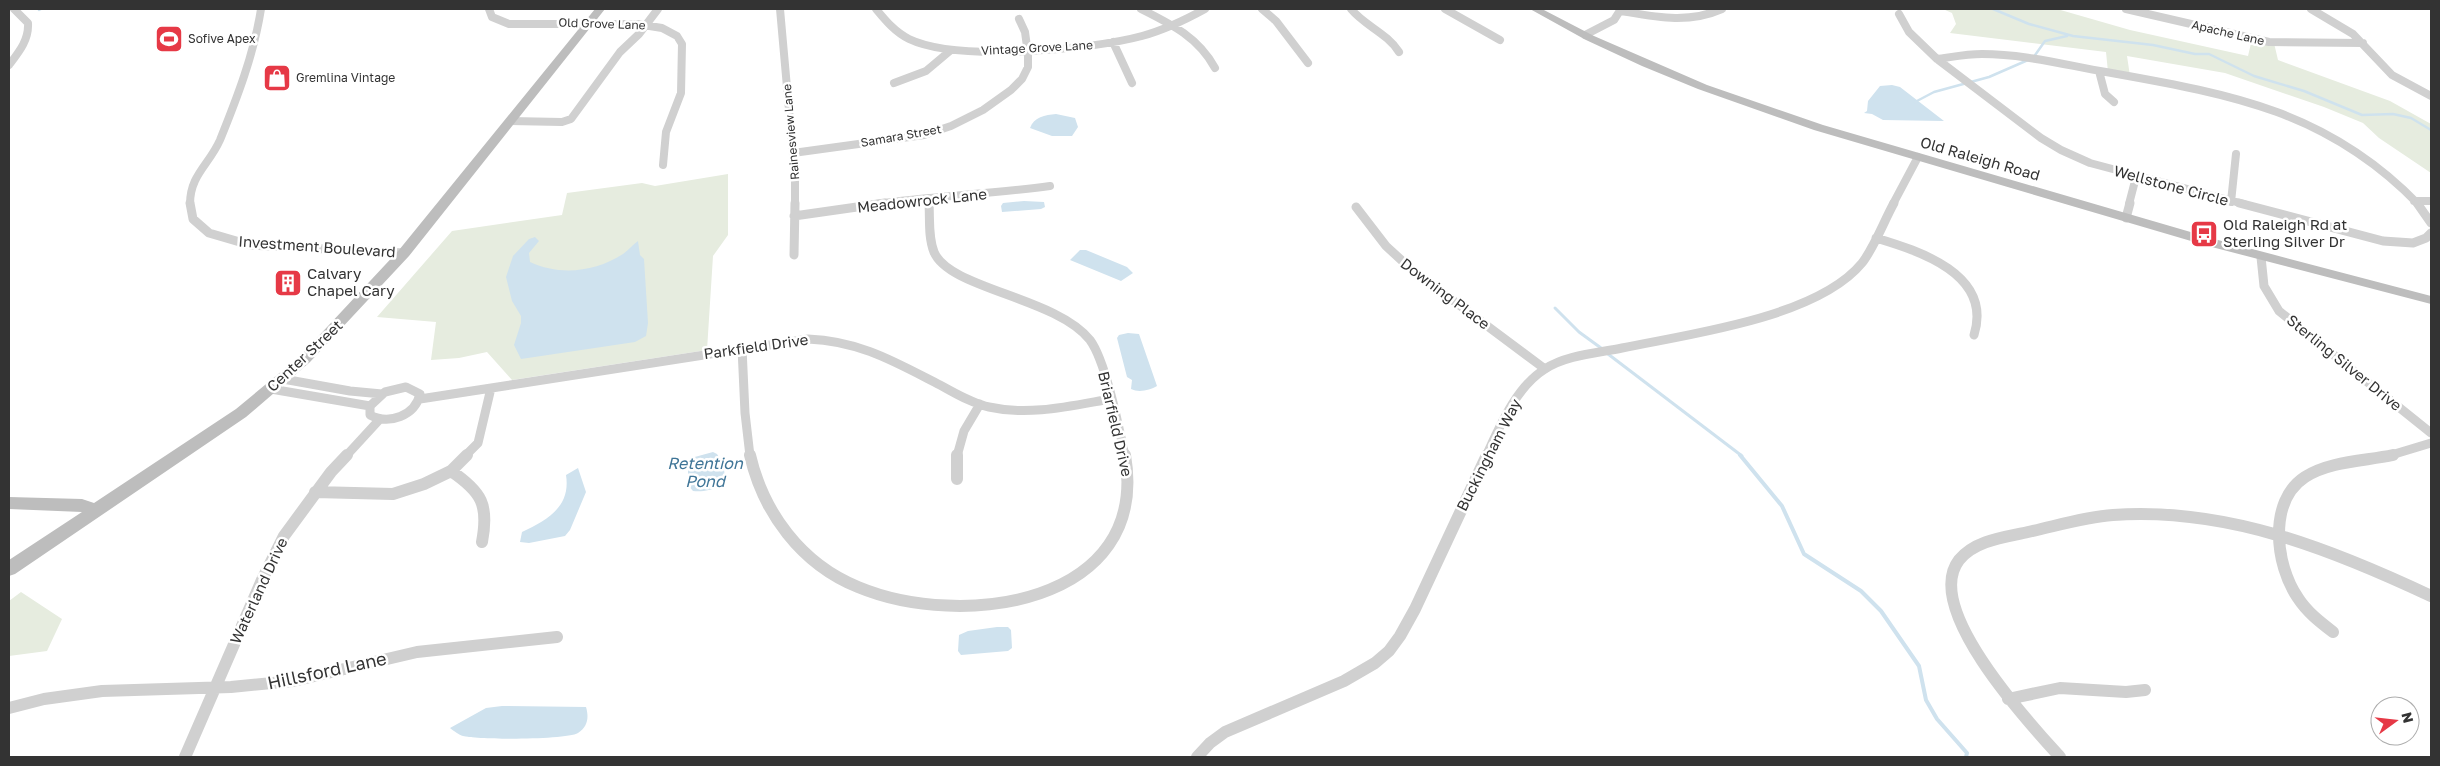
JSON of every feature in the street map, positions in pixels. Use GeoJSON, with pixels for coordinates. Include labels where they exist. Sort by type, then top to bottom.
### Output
{"type":"FeatureCollection","features":[{"type":"Feature","properties":{"kind":"main road","name":"Center Street"},"geometry":{"type":"LineString","coordinates":[[9,569],[190,448],[277,384],[346,317],[404,253],[600,9]]}},
{"type":"Feature","properties":{"kind":"main road","name":"Old Raleigh Road"},"geometry":{"type":"LineString","coordinates":[[1534,9],[1584,35],[1713,92],[1918,157],[2126,218],[2261,257],[2431,300]]}},
{"type":"Feature","properties":{"kind":"main road"},"geometry":{"type":"LineString","coordinates":[[9,503],[82,505],[96,511]]}},
{"type":"Feature","properties":{"kind":"street"},"geometry":{"type":"LineString","coordinates":[[9,65],[25,42],[29,31],[25,18],[14,9]]}},
{"type":"Feature","properties":{"kind":"street","name":"Investment Boulevard"},"geometry":{"type":"LineString","coordinates":[[262,9],[256,41],[219,142],[193,182],[190,192],[190,211],[194,220],[209,233],[250,245],[404,253]]}},
{"type":"Feature","properties":{"kind":"street","name":"Old Grove Lane"},"geometry":{"type":"LineString","coordinates":[[488,9],[496,20],[509,24],[588,23],[646,25],[670,31],[677,36],[682,44],[681,93],[666,132],[663,165]]}},
{"type":"Feature","properties":{"kind":"street"},"geometry":{"type":"LineString","coordinates":[[510,122],[562,122],[571,119],[620,52],[646,25],[658,9]]}},
{"type":"Feature","properties":{"kind":"street","name":"Rainesview Lane"},"geometry":{"type":"LineString","coordinates":[[780,9],[795,186],[794,255]]}},
{"type":"Feature","properties":{"kind":"street","name":"Vintage Grove Lane"},"geometry":{"type":"LineString","coordinates":[[876,9],[887,25],[899,34],[922,44],[951,50],[1028,50],[1113,42],[1140,37],[1173,26],[1205,9]]}},
{"type":"Feature","properties":{"kind":"street"},"geometry":{"type":"LineString","coordinates":[[1141,9],[1173,26],[1201,45],[1215,68]]}},
{"type":"Feature","properties":{"kind":"street"},"geometry":{"type":"LineString","coordinates":[[1262,9],[1276,21],[1308,63]]}},
{"type":"Feature","properties":{"kind":"street"},"geometry":{"type":"LineString","coordinates":[[1351,9],[1362,21],[1394,42],[1399,52]]}},
{"type":"Feature","properties":{"kind":"street"},"geometry":{"type":"LineString","coordinates":[[1445,9],[1500,40]]}},
{"type":"Feature","properties":{"kind":"street"},"geometry":{"type":"LineString","coordinates":[[1584,35],[1609,23],[1621,10],[1664,19],[1685,20],[1704,17],[1722,9]]}},
{"type":"Feature","properties":{"kind":"street","name":"Apache Lane"},"geometry":{"type":"LineString","coordinates":[[2126,9],[2264,41],[2363,43]]}},
{"type":"Feature","properties":{"kind":"street"},"geometry":{"type":"LineString","coordinates":[[2311,9],[2348,30],[2363,43],[2384,69],[2431,96]]}},
{"type":"Feature","properties":{"kind":"street","name":"Wellstone Circle"},"geometry":{"type":"LineString","coordinates":[[1899,14],[1908,32],[1937,59],[2061,150],[2090,163],[2230,202],[2389,242],[2419,241],[2431,232]]}},
{"type":"Feature","properties":{"kind":"street","name":"Samara Street"},"geometry":{"type":"LineString","coordinates":[[793,153],[913,137],[953,125],[1000,98],[1016,85],[1028,65],[1028,50],[1024,27],[1019,19]]}},
{"type":"Feature","properties":{"kind":"street"},"geometry":{"type":"LineString","coordinates":[[1113,42],[1132,82]]}},
{"type":"Feature","properties":{"kind":"street"},"geometry":{"type":"LineString","coordinates":[[894,83],[926,71],[951,50]]}},
{"type":"Feature","properties":{"kind":"street"},"geometry":{"type":"LineString","coordinates":[[1937,59],[1992,54],[2205,89],[2280,111],[2329,134],[2365,156],[2414,201],[2431,223]]}},
{"type":"Feature","properties":{"kind":"street"},"geometry":{"type":"LineString","coordinates":[[2099,71],[2105,94],[2114,102]]}},
{"type":"Feature","properties":{"kind":"street"},"geometry":{"type":"LineString","coordinates":[[2230,202],[2236,154]]}},
{"type":"Feature","properties":{"kind":"street","name":"Buckingham Way"},"geometry":{"type":"LineString","coordinates":[[1197,757],[1205,746],[1234,726],[1334,685],[1369,667],[1389,651],[1402,635],[1415,609],[1501,423],[1521,392],[1545,368],[1576,359],[1753,319],[1791,308],[1812,298],[1849,275],[1862,263],[1918,157]]}},
{"type":"Feature","properties":{"kind":"street"},"geometry":{"type":"LineString","coordinates":[[2126,218],[2136,177]]}},
{"type":"Feature","properties":{"kind":"street","name":"Meadowrock Lane"},"geometry":{"type":"LineString","coordinates":[[794,216],[929,198],[992,194],[1050,186]]}},
{"type":"Feature","properties":{"kind":"street","name":"Briarfield Drive"},"geometry":{"type":"LineString","coordinates":[[742,348],[751,465],[759,489],[773,516],[801,548],[832,572],[858,587],[893,599],[912,603],[969,607],[1022,600],[1045,593],[1067,582],[1099,559],[1118,531],[1125,512],[1128,486],[1126,459],[1096,352],[1072,322],[1043,306],[985,286],[940,261],[932,245],[929,198]]}},
{"type":"Feature","properties":{"kind":"street"},"geometry":{"type":"LineString","coordinates":[[2414,201],[2431,202]]}},
{"type":"Feature","properties":{"kind":"street","name":"Downing Place"},"geometry":{"type":"LineString","coordinates":[[1356,207],[1386,246],[1411,269],[1545,368]]}},
{"type":"Feature","properties":{"kind":"street"},"geometry":{"type":"LineString","coordinates":[[1876,238],[1927,255],[1958,275],[1970,292],[1976,306],[1978,324],[1974,335]]}},
{"type":"Feature","properties":{"kind":"street","name":"Sterling Silver Drive"},"geometry":{"type":"LineString","coordinates":[[2261,257],[2262,283],[2279,310],[2431,433]]}},
{"type":"Feature","properties":{"kind":"street","name":"Parkfield Drive"},"geometry":{"type":"LineString","coordinates":[[420,399],[798,339],[845,341],[867,348],[980,404],[1007,409],[1033,410],[1110,399]]}},
{"type":"Feature","properties":{"kind":"street"},"geometry":{"type":"LineString","coordinates":[[277,384],[382,394],[406,387],[417,391],[420,399],[417,405],[404,415],[380,420],[370,415],[370,406],[382,394]]}},
{"type":"Feature","properties":{"kind":"street"},"geometry":{"type":"LineString","coordinates":[[277,384],[370,406]]}},
{"type":"Feature","properties":{"kind":"street"},"geometry":{"type":"LineString","coordinates":[[315,492],[393,494],[424,484],[451,471],[478,443],[491,388]]}},
{"type":"Feature","properties":{"kind":"street"},"geometry":{"type":"LineString","coordinates":[[957,479],[955,460],[959,438],[980,404]]}},
{"type":"Feature","properties":{"kind":"street","name":"Waterland Drive"},"geometry":{"type":"LineString","coordinates":[[185,757],[269,563],[298,515],[315,492],[380,420]]}},
{"type":"Feature","properties":{"kind":"street"},"geometry":{"type":"LineString","coordinates":[[2333,632],[2312,617],[2294,595],[2286,573],[2279,534],[2282,500],[2294,484],[2303,477],[2333,466],[2391,456],[2431,443]]}},
{"type":"Feature","properties":{"kind":"street"},"geometry":{"type":"LineString","coordinates":[[451,471],[472,487],[483,501],[487,522],[482,542]]}},
{"type":"Feature","properties":{"kind":"street"},"geometry":{"type":"LineString","coordinates":[[2060,757],[1988,675],[1963,624],[1952,593],[1954,567],[1962,555],[1970,549],[2008,537],[2094,517],[2114,515],[2192,516],[2279,534],[2353,560],[2431,596]]}},
{"type":"Feature","properties":{"kind":"street","name":"Hillsford Lane"},"geometry":{"type":"LineString","coordinates":[[9,708],[44,699],[102,691],[231,687],[293,681],[417,652],[557,636]]}},
{"type":"Feature","properties":{"kind":"street"},"geometry":{"type":"LineString","coordinates":[[2008,699],[2038,690],[2068,688],[2135,692],[2145,690]]}},
{"type":"Feature","properties":{"kind":"shaded area"},"geometry":{"type":"Polygon","coordinates":[[[1943,9],[2057,9],[2130,30],[2248,56],[2252,39],[2274,43],[2278,60],[2390,101],[2431,124],[2431,173],[2379,138],[2363,123],[2324,107],[2225,73],[2127,56],[2130,76],[2108,72],[2106,52],[1950,33],[1956,24],[1952,13],[1943,9]]]}},
{"type":"Feature","properties":{"kind":"shaded area"},"geometry":{"type":"Polygon","coordinates":[[[728,174],[728,235],[713,256],[707,350],[512,380],[487,352],[459,358],[431,360],[436,322],[377,317],[452,231],[562,215],[567,193],[642,183],[655,186],[728,174]]]}},
{"type":"Feature","properties":{"kind":"shaded area"},"geometry":{"type":"Polygon","coordinates":[[[21,592],[62,619],[47,651],[9,656],[9,601],[21,592]]]}},
{"type":"Feature","properties":{"kind":"water"},"geometry":{"type":"Polygon","coordinates":[[[1892,85],[1900,87],[1944,121],[1883,120],[1872,114],[1864,113],[1867,111],[1868,101],[1880,86],[1892,85]]]}},
{"type":"Feature","properties":{"kind":"water"},"geometry":{"type":"Polygon","coordinates":[[[1056,114],[1075,118],[1078,127],[1072,136],[1052,136],[1030,128],[1037,119],[1056,114]]]}},
{"type":"Feature","properties":{"kind":"water"},"geometry":{"type":"Polygon","coordinates":[[[1044,202],[1045,207],[1041,209],[1002,212],[1001,206],[1003,203],[1044,202]]]}},
{"type":"Feature","properties":{"kind":"water"},"geometry":{"type":"Polygon","coordinates":[[[535,237],[539,241],[529,253],[530,262],[553,269],[565,270],[577,270],[601,265],[623,254],[638,241],[640,255],[644,259],[648,323],[646,336],[635,342],[521,359],[514,345],[521,323],[521,316],[512,301],[506,277],[513,256],[529,239],[535,237]]]}},
{"type":"Feature","properties":{"kind":"water"},"geometry":{"type":"Polygon","coordinates":[[[1080,250],[1086,250],[1127,267],[1133,273],[1121,281],[1070,260],[1080,250]]]}},
{"type":"Feature","properties":{"kind":"water"},"geometry":{"type":"Polygon","coordinates":[[[1128,333],[1139,334],[1157,386],[1141,391],[1131,389],[1132,380],[1127,377],[1117,338],[1119,335],[1128,333]]]}},
{"type":"Feature","properties":{"kind":"water","name":"Retention Pond"},"geometry":{"type":"Polygon","coordinates":[[[713,452],[717,454],[722,463],[724,477],[722,483],[711,490],[693,491],[688,485],[688,461],[691,458],[713,452]]]}},
{"type":"Feature","properties":{"kind":"water"},"geometry":{"type":"Polygon","coordinates":[[[578,468],[586,492],[570,530],[565,536],[529,543],[520,542],[522,532],[540,523],[561,504],[567,486],[566,475],[578,468]]]}},
{"type":"Feature","properties":{"kind":"water"},"geometry":{"type":"Polygon","coordinates":[[[1008,627],[1011,630],[1012,648],[1008,651],[961,655],[958,651],[959,635],[968,631],[1008,627]]]}},
{"type":"Feature","properties":{"kind":"water"},"geometry":{"type":"Polygon","coordinates":[[[502,706],[586,707],[587,722],[578,733],[540,738],[503,739],[472,737],[456,733],[450,728],[486,708],[502,706]]]}},
{"type":"Feature","properties":{"kind":"waterway"},"geometry":{"type":"LineString","coordinates":[[1993,9],[2029,24],[2073,36],[2153,45],[2195,54],[2209,54],[2254,76],[2304,91],[2362,115],[2393,114],[2411,118],[2431,130]]}},
{"type":"Feature","properties":{"kind":"waterway"},"geometry":{"type":"LineString","coordinates":[[2033,58],[2045,41],[2067,36]]}},
{"type":"Feature","properties":{"kind":"waterway"},"geometry":{"type":"LineString","coordinates":[[1915,102],[1934,92],[1989,77],[2028,60]]}},
{"type":"Feature","properties":{"kind":"waterway"},"geometry":{"type":"LineString","coordinates":[[1555,308],[1579,332],[1601,348]]}},
{"type":"Feature","properties":{"kind":"waterway"},"geometry":{"type":"LineString","coordinates":[[1608,354],[1742,456]]}},
{"type":"Feature","properties":{"kind":"waterway"},"geometry":{"type":"LineString","coordinates":[[1740,455],[1782,506],[1804,554],[1861,591],[1881,611],[1919,666],[1926,700],[1937,719],[1967,753],[1966,757]]}},
{"type":"Feature","properties":{"kind":"place","name":"Sofive Apex"},"geometry":{"type":"Point","coordinates":[169,39]}},
{"type":"Feature","properties":{"kind":"place","name":"Gremlina Vintage"},"geometry":{"type":"Point","coordinates":[277,78]}},
{"type":"Feature","properties":{"kind":"place","name":"Old Raleigh Rd at Sterling Silver Dr"},"geometry":{"type":"Point","coordinates":[2204,234]}},
{"type":"Feature","properties":{"kind":"place","name":"Calvary Chapel Cary"},"geometry":{"type":"Point","coordinates":[288,283]}}]}
